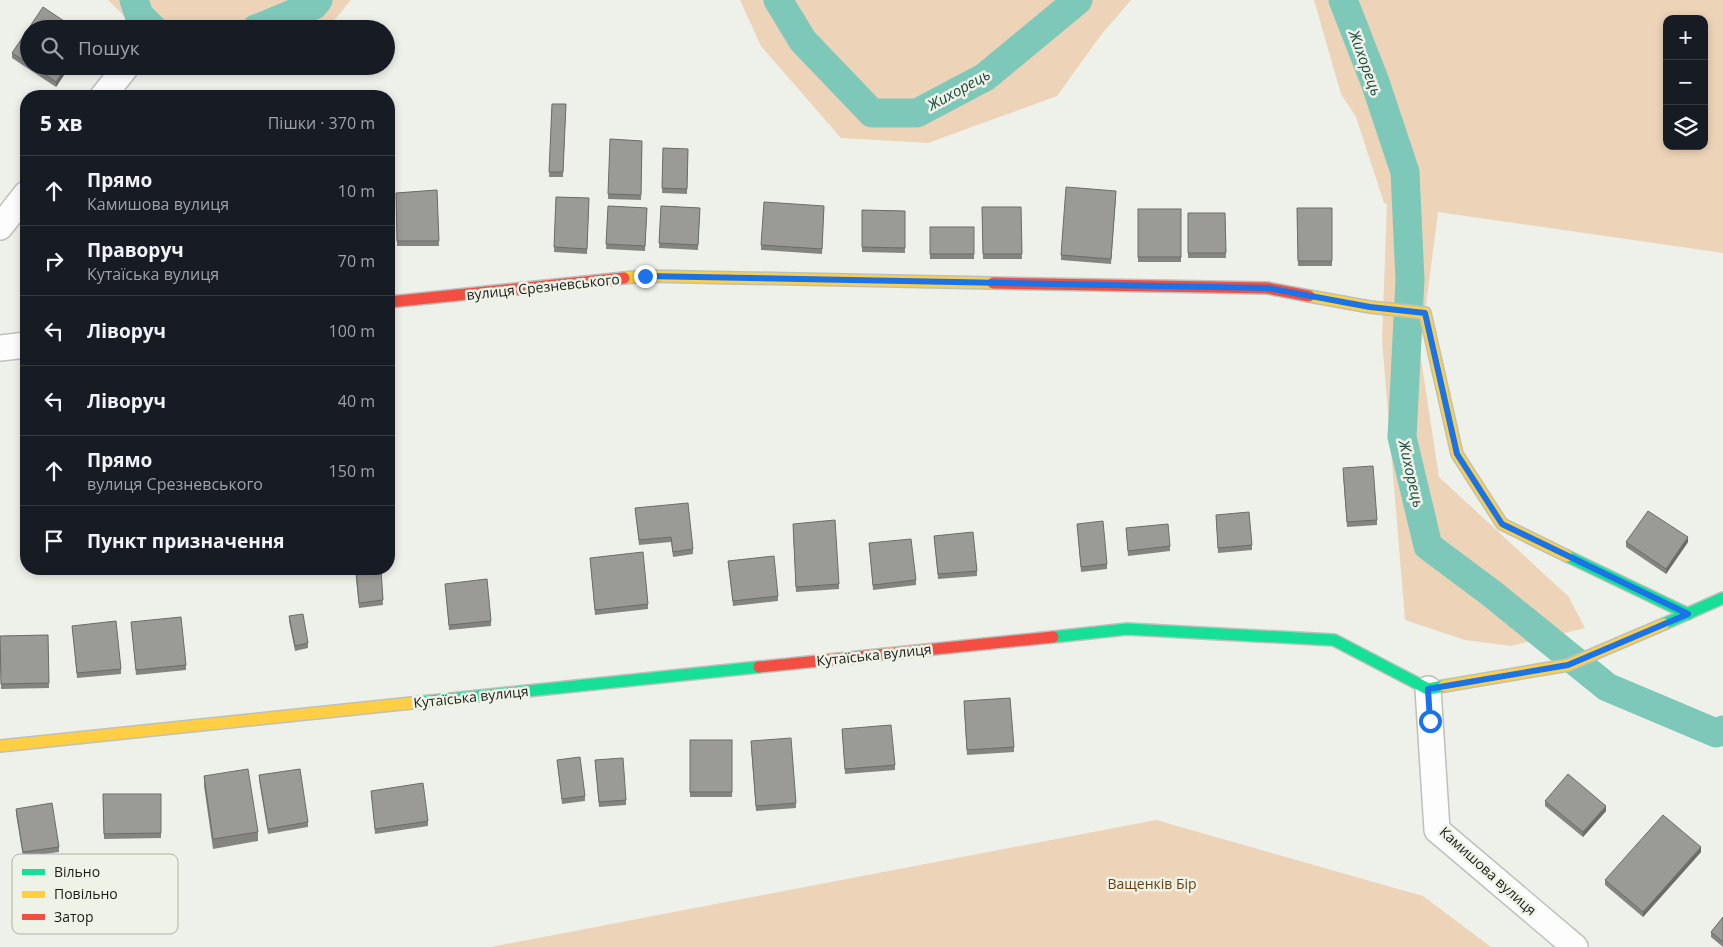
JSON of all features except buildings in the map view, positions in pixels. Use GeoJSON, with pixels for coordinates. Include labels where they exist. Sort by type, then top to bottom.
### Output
{"type":"FeatureCollection","features":[{"type":"Feature","properties":{"kind":"street"},"geometry":{"type":"LineString","coordinates":[[108,90],[120,75]]}},
{"type":"Feature","properties":{"kind":"street"},"geometry":{"type":"LineString","coordinates":[[0,228],[20,202]]}},
{"type":"Feature","properties":{"kind":"street","name":"вулиця Срезневського"},"geometry":{"type":"LineString","coordinates":[[395,301],[645,276],[1267,288],[1370,307],[1425,313],[1457,454],[1502,524],[1688,614]]}},
{"type":"Feature","properties":{"kind":"street"},"geometry":{"type":"LineString","coordinates":[[0,348],[20,346]]}},
{"type":"Feature","properties":{"kind":"street"},"geometry":{"type":"LineString","coordinates":[[1428,689],[1568,665],[1723,598]]}},
{"type":"Feature","properties":{"kind":"street","name":"Кутаїська вулиця"},"geometry":{"type":"LineString","coordinates":[[0,746],[1127,629],[1334,640],[1428,689]]}},
{"type":"Feature","properties":{"kind":"street","name":"Камишова вулиця"},"geometry":{"type":"LineString","coordinates":[[1428,689],[1438,830],[1575,947]]}},
{"type":"Feature","properties":{"kind":"green space"},"geometry":{"type":"Polygon","coordinates":[[[108,0],[351,0],[334,20],[128,20],[108,0]]]}},
{"type":"Feature","properties":{"kind":"green space"},"geometry":{"type":"Polygon","coordinates":[[[740,0],[1131,0],[1101,35],[1057,96],[928,143],[841,138],[761,46],[740,0]]]}},
{"type":"Feature","properties":{"kind":"green space"},"geometry":{"type":"Polygon","coordinates":[[[1314,0],[1723,0],[1723,253],[1438,212],[1420,352],[1439,477],[1568,596],[1585,628],[1511,646],[1465,640],[1405,620],[1382,340],[1387,204],[1384,203],[1356,117],[1341,94],[1314,0]]]}},
{"type":"Feature","properties":{"kind":"green space","name":"Ващенків Бір"},"geometry":{"type":"Polygon","coordinates":[[[1156,820],[1423,896],[1491,947],[491,947],[1156,820]]]}},
{"type":"Feature","properties":{"kind":"waterway","name":"Жихорець"},"geometry":{"type":"LineString","coordinates":[[134,0],[139,15],[144,20]]}},
{"type":"Feature","properties":{"kind":"waterway","name":"Жихорець"},"geometry":{"type":"LineString","coordinates":[[278,20],[314,5],[318,0]]}},
{"type":"Feature","properties":{"kind":"waterway","name":"Жихорець"},"geometry":{"type":"LineString","coordinates":[[778,0],[803,41],[872,113],[917,113],[985,77],[1078,0]]}},
{"type":"Feature","properties":{"kind":"waterway","name":"Жихорець"},"geometry":{"type":"LineString","coordinates":[[1343,0],[1375,82],[1405,172],[1410,280],[1402,437],[1428,546],[1491,593],[1607,687],[1716,733],[1723,730]]}},
{"type":"Feature","properties":{"kind":"traffic: fast"},"geometry":{"type":"LineString","coordinates":[[1567,556],[1688,614]]}},
{"type":"Feature","properties":{"kind":"traffic: fast"},"geometry":{"type":"LineString","coordinates":[[1664,624],[1723,598]]}},
{"type":"Feature","properties":{"kind":"traffic: fast"},"geometry":{"type":"LineString","coordinates":[[1053,637],[1127,629],[1334,640],[1428,689],[1444,686]]}},
{"type":"Feature","properties":{"kind":"traffic: fast"},"geometry":{"type":"LineString","coordinates":[[421,702],[759,667]]}},
{"type":"Feature","properties":{"kind":"traffic: slow"},"geometry":{"type":"LineString","coordinates":[[624,278],[645,276],[993,283]]}},
{"type":"Feature","properties":{"kind":"traffic: slow"},"geometry":{"type":"LineString","coordinates":[[1309,296],[1370,307],[1425,313],[1457,454],[1502,524],[1567,556]]}},
{"type":"Feature","properties":{"kind":"traffic: slow"},"geometry":{"type":"LineString","coordinates":[[1444,686],[1568,665],[1664,624]]}},
{"type":"Feature","properties":{"kind":"traffic: slow"},"geometry":{"type":"LineString","coordinates":[[0,746],[421,702]]}},
{"type":"Feature","properties":{"kind":"traffic: jam"},"geometry":{"type":"LineString","coordinates":[[395,301],[624,278]]}},
{"type":"Feature","properties":{"kind":"traffic: jam"},"geometry":{"type":"LineString","coordinates":[[993,283],[1267,288],[1309,296]]}},
{"type":"Feature","properties":{"kind":"traffic: jam"},"geometry":{"type":"LineString","coordinates":[[759,667],[1053,637]]}},
{"type":"Feature","properties":{"kind":"route"},"geometry":{"type":"LineString","coordinates":[[645,276],[1267,288],[1370,307],[1425,313],[1457,454],[1502,524],[1688,614],[1568,665],[1428,689],[1430,721]]}}]}
